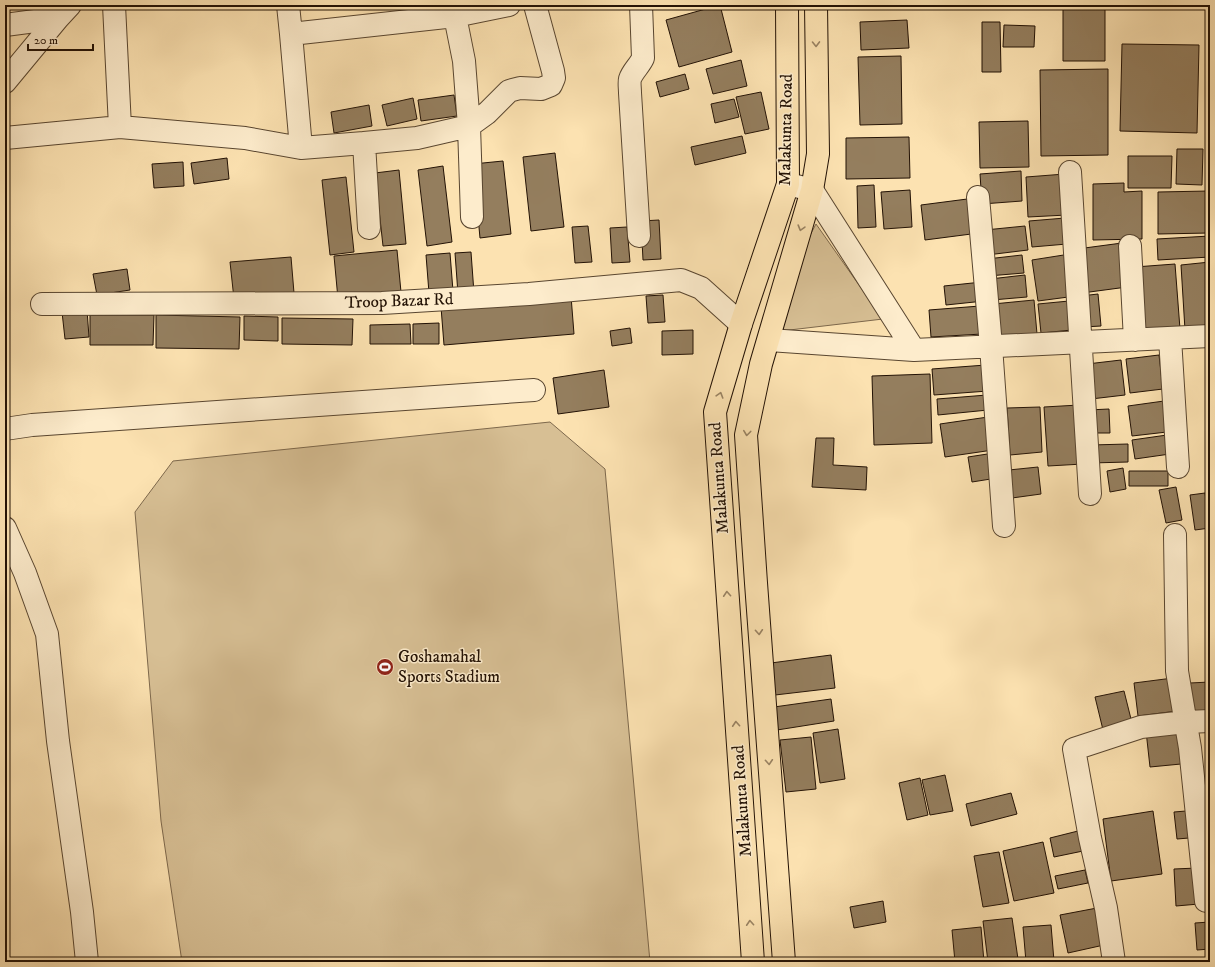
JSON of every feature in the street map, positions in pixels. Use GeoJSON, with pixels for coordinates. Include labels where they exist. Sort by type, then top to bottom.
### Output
{"type":"FeatureCollection","features":[{"type":"Feature","properties":{"kind":"main road","name":"Malakunta Road"},"geometry":{"type":"LineString","coordinates":[[753,962],[714,412],[741,324],[788,184],[787,5]]}},
{"type":"Feature","properties":{"kind":"main road"},"geometry":{"type":"LineString","coordinates":[[784,962],[746,435],[762,364],[812,190],[818,154],[816,5]]}},
{"type":"Feature","properties":{"kind":"street"},"geometry":{"type":"LineString","coordinates":[[114,5],[120,127]]}},
{"type":"Feature","properties":{"kind":"street"},"geometry":{"type":"LineString","coordinates":[[288,5],[302,148]]}},
{"type":"Feature","properties":{"kind":"street"},"geometry":{"type":"LineString","coordinates":[[291,34],[455,16],[509,5]]}},
{"type":"Feature","properties":{"kind":"street"},"geometry":{"type":"LineString","coordinates":[[5,138],[120,127],[245,138],[302,148],[417,138],[468,126],[487,113],[509,91],[520,88],[541,89],[551,85],[554,78],[553,71],[535,5]]}},
{"type":"Feature","properties":{"kind":"street"},"geometry":{"type":"LineString","coordinates":[[639,236],[630,79],[643,58],[641,5]]}},
{"type":"Feature","properties":{"kind":"street"},"geometry":{"type":"LineString","coordinates":[[5,25],[64,11]]}},
{"type":"Feature","properties":{"kind":"street"},"geometry":{"type":"LineString","coordinates":[[5,82],[64,11]]}},
{"type":"Feature","properties":{"kind":"street"},"geometry":{"type":"LineString","coordinates":[[455,16],[464,61],[472,217]]}},
{"type":"Feature","properties":{"kind":"street"},"geometry":{"type":"LineString","coordinates":[[364,143],[369,228]]}},
{"type":"Feature","properties":{"kind":"street"},"geometry":{"type":"LineString","coordinates":[[1070,172],[1090,494]]}},
{"type":"Feature","properties":{"kind":"street"},"geometry":{"type":"LineString","coordinates":[[788,184],[812,190],[914,350]]}},
{"type":"Feature","properties":{"kind":"street"},"geometry":{"type":"LineString","coordinates":[[978,197],[991,346],[1004,526]]}},
{"type":"Feature","properties":{"kind":"street"},"geometry":{"type":"LineString","coordinates":[[1130,246],[1135,340]]}},
{"type":"Feature","properties":{"kind":"street","name":"Troop Bazar Rd"},"geometry":{"type":"LineString","coordinates":[[42,304],[382,303],[529,294],[681,280],[701,288],[741,324]]}},
{"type":"Feature","properties":{"kind":"street"},"geometry":{"type":"LineString","coordinates":[[769,340],[914,350],[1210,336]]}},
{"type":"Feature","properties":{"kind":"street"},"geometry":{"type":"LineString","coordinates":[[1170,338],[1178,467]]}},
{"type":"Feature","properties":{"kind":"street"},"geometry":{"type":"LineString","coordinates":[[5,429],[40,425],[534,390]]}},
{"type":"Feature","properties":{"kind":"street"},"geometry":{"type":"LineString","coordinates":[[5,528],[15,574],[47,634],[58,741],[82,912],[87,962]]}},
{"type":"Feature","properties":{"kind":"street"},"geometry":{"type":"LineString","coordinates":[[1175,535],[1177,671],[1190,748],[1206,901]]}},
{"type":"Feature","properties":{"kind":"street"},"geometry":{"type":"LineString","coordinates":[[1114,962],[1106,908],[1090,838],[1074,749],[1141,727],[1186,722],[1210,722]]}},
{"type":"Feature","properties":{"kind":"shaded area"},"geometry":{"type":"Polygon","coordinates":[[[816,224],[883,319],[781,331],[807,241],[816,224]]]}},
{"type":"Feature","properties":{"kind":"shaded area","name":"Goshamahal Sports Stadium"},"geometry":{"type":"Polygon","coordinates":[[[550,422],[605,469],[650,962],[182,962],[161,821],[135,512],[173,461],[550,422]]]}},
{"type":"Feature","properties":{"kind":"building"},"geometry":{"type":"Polygon","coordinates":[[[318,5],[340,5],[318,8],[318,5]]]}},
{"type":"Feature","properties":{"kind":"building"},"geometry":{"type":"Polygon","coordinates":[[[720,5],[732,52],[679,67],[666,20],[720,5]]]}},
{"type":"Feature","properties":{"kind":"building"},"geometry":{"type":"Polygon","coordinates":[[[1063,5],[1105,5],[1105,61],[1063,61],[1063,5]]]}},
{"type":"Feature","properties":{"kind":"building"},"geometry":{"type":"Polygon","coordinates":[[[907,20],[909,48],[861,50],[860,22],[907,20]]]}},
{"type":"Feature","properties":{"kind":"building"},"geometry":{"type":"Polygon","coordinates":[[[982,22],[1000,22],[1001,72],[982,72],[982,22]]]}},
{"type":"Feature","properties":{"kind":"building"},"geometry":{"type":"Polygon","coordinates":[[[1004,25],[1035,26],[1034,47],[1003,47],[1004,25]]]}},
{"type":"Feature","properties":{"kind":"building"},"geometry":{"type":"Polygon","coordinates":[[[1122,44],[1199,45],[1197,133],[1120,131],[1122,44]]]}},
{"type":"Feature","properties":{"kind":"building"},"geometry":{"type":"Polygon","coordinates":[[[901,56],[902,124],[860,125],[858,57],[901,56]]]}},
{"type":"Feature","properties":{"kind":"building"},"geometry":{"type":"Polygon","coordinates":[[[741,60],[747,86],[713,94],[706,69],[741,60]]]}},
{"type":"Feature","properties":{"kind":"building"},"geometry":{"type":"Polygon","coordinates":[[[1108,69],[1108,155],[1041,156],[1040,70],[1108,69]]]}},
{"type":"Feature","properties":{"kind":"building"},"geometry":{"type":"Polygon","coordinates":[[[685,74],[689,89],[660,97],[656,82],[685,74]]]}},
{"type":"Feature","properties":{"kind":"building"},"geometry":{"type":"Polygon","coordinates":[[[761,92],[769,129],[745,134],[736,97],[761,92]]]}},
{"type":"Feature","properties":{"kind":"building"},"geometry":{"type":"Polygon","coordinates":[[[454,95],[457,116],[421,121],[418,100],[454,95]]]}},
{"type":"Feature","properties":{"kind":"building"},"geometry":{"type":"Polygon","coordinates":[[[413,98],[417,119],[387,126],[382,105],[413,98]]]}},
{"type":"Feature","properties":{"kind":"building"},"geometry":{"type":"Polygon","coordinates":[[[734,99],[739,117],[715,123],[711,104],[734,99]]]}},
{"type":"Feature","properties":{"kind":"building"},"geometry":{"type":"Polygon","coordinates":[[[369,105],[372,126],[334,133],[331,112],[369,105]]]}},
{"type":"Feature","properties":{"kind":"building"},"geometry":{"type":"Polygon","coordinates":[[[1028,121],[1029,167],[980,168],[979,122],[1028,121]]]}},
{"type":"Feature","properties":{"kind":"building"},"geometry":{"type":"Polygon","coordinates":[[[742,136],[746,153],[695,165],[691,147],[742,136]]]}},
{"type":"Feature","properties":{"kind":"building"},"geometry":{"type":"Polygon","coordinates":[[[909,137],[910,178],[846,179],[846,138],[909,137]]]}},
{"type":"Feature","properties":{"kind":"building"},"geometry":{"type":"Polygon","coordinates":[[[1177,149],[1203,149],[1202,185],[1176,184],[1177,149]]]}},
{"type":"Feature","properties":{"kind":"building"},"geometry":{"type":"Polygon","coordinates":[[[555,153],[564,227],[531,231],[523,157],[555,153]]]}},
{"type":"Feature","properties":{"kind":"building"},"geometry":{"type":"Polygon","coordinates":[[[1128,156],[1172,156],[1171,188],[1128,188],[1128,156]]]}},
{"type":"Feature","properties":{"kind":"building"},"geometry":{"type":"Polygon","coordinates":[[[227,158],[229,179],[194,184],[191,163],[227,158]]]}},
{"type":"Feature","properties":{"kind":"building"},"geometry":{"type":"Polygon","coordinates":[[[503,161],[511,234],[480,238],[473,164],[503,161]]]}},
{"type":"Feature","properties":{"kind":"building"},"geometry":{"type":"Polygon","coordinates":[[[183,162],[184,186],[154,188],[152,164],[183,162]]]}},
{"type":"Feature","properties":{"kind":"building"},"geometry":{"type":"Polygon","coordinates":[[[443,166],[452,242],[427,246],[418,170],[443,166]]]}},
{"type":"Feature","properties":{"kind":"building"},"geometry":{"type":"Polygon","coordinates":[[[399,170],[406,244],[383,246],[375,173],[399,170]]]}},
{"type":"Feature","properties":{"kind":"building"},"geometry":{"type":"Polygon","coordinates":[[[1021,171],[1022,201],[982,204],[980,174],[1021,171]]]}},
{"type":"Feature","properties":{"kind":"building"},"geometry":{"type":"Polygon","coordinates":[[[1065,174],[1067,215],[1028,217],[1026,177],[1065,174]]]}},
{"type":"Feature","properties":{"kind":"building"},"geometry":{"type":"Polygon","coordinates":[[[346,177],[354,252],[330,255],[322,180],[346,177]]]}},
{"type":"Feature","properties":{"kind":"building"},"geometry":{"type":"Polygon","coordinates":[[[1124,183],[1124,192],[1142,191],[1142,239],[1093,240],[1093,184],[1124,183]]]}},
{"type":"Feature","properties":{"kind":"building"},"geometry":{"type":"Polygon","coordinates":[[[874,185],[876,227],[858,228],[857,186],[874,185]]]}},
{"type":"Feature","properties":{"kind":"building"},"geometry":{"type":"Polygon","coordinates":[[[910,190],[912,227],[884,229],[881,192],[910,190]]]}},
{"type":"Feature","properties":{"kind":"building"},"geometry":{"type":"Polygon","coordinates":[[[1209,191],[1209,233],[1158,234],[1158,192],[1209,191]]]}},
{"type":"Feature","properties":{"kind":"building"},"geometry":{"type":"Polygon","coordinates":[[[975,198],[979,233],[925,240],[921,205],[975,198]]]}},
{"type":"Feature","properties":{"kind":"building"},"geometry":{"type":"Polygon","coordinates":[[[1065,218],[1067,244],[1032,247],[1029,221],[1065,218]]]}},
{"type":"Feature","properties":{"kind":"building"},"geometry":{"type":"Polygon","coordinates":[[[659,220],[661,259],[643,260],[641,221],[659,220]]]}},
{"type":"Feature","properties":{"kind":"building"},"geometry":{"type":"Polygon","coordinates":[[[588,226],[592,262],[575,263],[572,227],[588,226]]]}},
{"type":"Feature","properties":{"kind":"building"},"geometry":{"type":"Polygon","coordinates":[[[1025,226],[1028,250],[987,255],[985,230],[1025,226]]]}},
{"type":"Feature","properties":{"kind":"building"},"geometry":{"type":"Polygon","coordinates":[[[627,227],[630,262],[612,263],[610,228],[627,227]]]}},
{"type":"Feature","properties":{"kind":"building"},"geometry":{"type":"Polygon","coordinates":[[[1210,236],[1210,257],[1158,260],[1157,239],[1210,236]]]}},
{"type":"Feature","properties":{"kind":"building"},"geometry":{"type":"Polygon","coordinates":[[[1122,243],[1127,287],[1082,293],[1077,249],[1122,243]]]}},
{"type":"Feature","properties":{"kind":"building"},"geometry":{"type":"Polygon","coordinates":[[[397,250],[401,292],[338,299],[334,256],[397,250]]]}},
{"type":"Feature","properties":{"kind":"building"},"geometry":{"type":"Polygon","coordinates":[[[471,252],[474,293],[458,294],[455,253],[471,252]]]}},
{"type":"Feature","properties":{"kind":"building"},"geometry":{"type":"Polygon","coordinates":[[[450,253],[453,291],[429,293],[426,255],[450,253]]]}},
{"type":"Feature","properties":{"kind":"building"},"geometry":{"type":"Polygon","coordinates":[[[1070,254],[1076,296],[1038,301],[1032,260],[1070,254]]]}},
{"type":"Feature","properties":{"kind":"building"},"geometry":{"type":"Polygon","coordinates":[[[1022,255],[1024,273],[988,276],[987,259],[1022,255]]]}},
{"type":"Feature","properties":{"kind":"building"},"geometry":{"type":"Polygon","coordinates":[[[291,257],[294,293],[234,299],[230,262],[291,257]]]}},
{"type":"Feature","properties":{"kind":"building"},"geometry":{"type":"Polygon","coordinates":[[[1210,262],[1210,328],[1185,330],[1181,265],[1210,262]]]}},
{"type":"Feature","properties":{"kind":"building"},"geometry":{"type":"Polygon","coordinates":[[[1175,264],[1180,329],[1141,332],[1135,267],[1175,264]]]}},
{"type":"Feature","properties":{"kind":"building"},"geometry":{"type":"Polygon","coordinates":[[[127,269],[130,290],[97,295],[93,274],[127,269]]]}},
{"type":"Feature","properties":{"kind":"building"},"geometry":{"type":"Polygon","coordinates":[[[1025,275],[1027,297],[992,300],[990,279],[1025,275]]]}},
{"type":"Feature","properties":{"kind":"building"},"geometry":{"type":"Polygon","coordinates":[[[982,282],[984,301],[946,305],[944,286],[982,282]]]}},
{"type":"Feature","properties":{"kind":"building"},"geometry":{"type":"Polygon","coordinates":[[[1098,294],[1101,326],[1083,327],[1081,296],[1098,294]]]}},
{"type":"Feature","properties":{"kind":"building"},"geometry":{"type":"Polygon","coordinates":[[[663,295],[665,322],[648,323],[646,296],[663,295]]]}},
{"type":"Feature","properties":{"kind":"building"},"geometry":{"type":"Polygon","coordinates":[[[571,296],[574,334],[444,345],[441,307],[571,296]]]}},
{"type":"Feature","properties":{"kind":"building"},"geometry":{"type":"Polygon","coordinates":[[[1034,300],[1037,334],[996,338],[993,304],[1034,300]]]}},
{"type":"Feature","properties":{"kind":"building"},"geometry":{"type":"Polygon","coordinates":[[[1069,301],[1072,330],[1041,333],[1038,304],[1069,301]]]}},
{"type":"Feature","properties":{"kind":"building"},"geometry":{"type":"Polygon","coordinates":[[[980,306],[982,334],[931,337],[929,310],[980,306]]]}},
{"type":"Feature","properties":{"kind":"building"},"geometry":{"type":"Polygon","coordinates":[[[87,310],[89,337],[65,339],[62,312],[87,310]]]}},
{"type":"Feature","properties":{"kind":"building"},"geometry":{"type":"Polygon","coordinates":[[[90,315],[154,315],[153,345],[90,345],[90,315]]]}},
{"type":"Feature","properties":{"kind":"building"},"geometry":{"type":"Polygon","coordinates":[[[156,315],[240,317],[239,349],[156,348],[156,315]]]}},
{"type":"Feature","properties":{"kind":"building"},"geometry":{"type":"Polygon","coordinates":[[[244,316],[278,317],[278,341],[244,340],[244,316]]]}},
{"type":"Feature","properties":{"kind":"building"},"geometry":{"type":"Polygon","coordinates":[[[282,318],[353,319],[352,345],[282,344],[282,318]]]}},
{"type":"Feature","properties":{"kind":"building"},"geometry":{"type":"Polygon","coordinates":[[[439,323],[439,344],[413,344],[413,324],[439,323]]]}},
{"type":"Feature","properties":{"kind":"building"},"geometry":{"type":"Polygon","coordinates":[[[410,324],[411,344],[370,344],[370,325],[410,324]]]}},
{"type":"Feature","properties":{"kind":"building"},"geometry":{"type":"Polygon","coordinates":[[[630,328],[632,343],[612,346],[610,331],[630,328]]]}},
{"type":"Feature","properties":{"kind":"building"},"geometry":{"type":"Polygon","coordinates":[[[693,330],[693,354],[662,355],[662,331],[693,330]]]}},
{"type":"Feature","properties":{"kind":"building"},"geometry":{"type":"Polygon","coordinates":[[[1159,355],[1163,389],[1130,393],[1126,359],[1159,355]]]}},
{"type":"Feature","properties":{"kind":"building"},"geometry":{"type":"Polygon","coordinates":[[[1121,360],[1125,395],[1091,399],[1087,364],[1121,360]]]}},
{"type":"Feature","properties":{"kind":"building"},"geometry":{"type":"Polygon","coordinates":[[[986,365],[988,391],[934,395],[932,369],[986,365]]]}},
{"type":"Feature","properties":{"kind":"building"},"geometry":{"type":"Polygon","coordinates":[[[604,370],[609,407],[558,414],[553,378],[604,370]]]}},
{"type":"Feature","properties":{"kind":"building"},"geometry":{"type":"Polygon","coordinates":[[[930,374],[932,443],[874,445],[872,376],[930,374]]]}},
{"type":"Feature","properties":{"kind":"building"},"geometry":{"type":"Polygon","coordinates":[[[987,395],[988,410],[938,415],[937,399],[987,395]]]}},
{"type":"Feature","properties":{"kind":"building"},"geometry":{"type":"Polygon","coordinates":[[[1207,398],[1210,398],[1210,430],[1209,430],[1207,398]]]}},
{"type":"Feature","properties":{"kind":"building"},"geometry":{"type":"Polygon","coordinates":[[[1164,401],[1167,432],[1132,436],[1128,406],[1164,401]]]}},
{"type":"Feature","properties":{"kind":"building"},"geometry":{"type":"Polygon","coordinates":[[[1079,405],[1083,464],[1048,466],[1044,407],[1079,405]]]}},
{"type":"Feature","properties":{"kind":"building"},"geometry":{"type":"Polygon","coordinates":[[[1040,407],[1042,452],[1010,455],[1007,408],[1040,407]]]}},
{"type":"Feature","properties":{"kind":"building"},"geometry":{"type":"Polygon","coordinates":[[[1109,409],[1110,433],[1089,433],[1088,410],[1109,409]]]}},
{"type":"Feature","properties":{"kind":"building"},"geometry":{"type":"Polygon","coordinates":[[[988,417],[993,450],[945,457],[940,424],[988,417]]]}},
{"type":"Feature","properties":{"kind":"building"},"geometry":{"type":"Polygon","coordinates":[[[1167,435],[1170,454],[1135,459],[1132,440],[1167,435]]]}},
{"type":"Feature","properties":{"kind":"building"},"geometry":{"type":"Polygon","coordinates":[[[816,438],[834,438],[833,465],[867,467],[866,490],[812,487],[816,438]]]}},
{"type":"Feature","properties":{"kind":"building"},"geometry":{"type":"Polygon","coordinates":[[[1128,444],[1128,462],[1091,463],[1091,445],[1128,444]]]}},
{"type":"Feature","properties":{"kind":"building"},"geometry":{"type":"Polygon","coordinates":[[[994,453],[997,478],[972,482],[968,457],[994,453]]]}},
{"type":"Feature","properties":{"kind":"building"},"geometry":{"type":"Polygon","coordinates":[[[1038,467],[1041,494],[1012,498],[1009,470],[1038,467]]]}},
{"type":"Feature","properties":{"kind":"building"},"geometry":{"type":"Polygon","coordinates":[[[1123,468],[1126,489],[1110,492],[1107,471],[1123,468]]]}},
{"type":"Feature","properties":{"kind":"building"},"geometry":{"type":"Polygon","coordinates":[[[1129,471],[1168,471],[1168,486],[1129,486],[1129,471]]]}},
{"type":"Feature","properties":{"kind":"building"},"geometry":{"type":"Polygon","coordinates":[[[1176,487],[1182,520],[1166,523],[1159,490],[1176,487]]]}},
{"type":"Feature","properties":{"kind":"building"},"geometry":{"type":"Polygon","coordinates":[[[1205,493],[1210,528],[1195,530],[1190,495],[1205,493]]]}},
{"type":"Feature","properties":{"kind":"building"},"geometry":{"type":"Polygon","coordinates":[[[831,655],[835,688],[775,695],[771,663],[831,655]]]}},
{"type":"Feature","properties":{"kind":"building"},"geometry":{"type":"Polygon","coordinates":[[[1173,678],[1177,711],[1138,716],[1134,683],[1173,678]]]}},
{"type":"Feature","properties":{"kind":"building"},"geometry":{"type":"Polygon","coordinates":[[[1210,682],[1210,718],[1193,720],[1190,683],[1210,682]]]}},
{"type":"Feature","properties":{"kind":"building"},"geometry":{"type":"Polygon","coordinates":[[[1124,691],[1133,727],[1104,734],[1095,697],[1124,691]]]}},
{"type":"Feature","properties":{"kind":"building"},"geometry":{"type":"Polygon","coordinates":[[[831,699],[834,721],[777,730],[774,707],[831,699]]]}},
{"type":"Feature","properties":{"kind":"building"},"geometry":{"type":"Polygon","coordinates":[[[1177,728],[1181,764],[1150,767],[1146,731],[1177,728]]]}},
{"type":"Feature","properties":{"kind":"building"},"geometry":{"type":"Polygon","coordinates":[[[838,729],[845,779],[820,783],[813,733],[838,729]]]}},
{"type":"Feature","properties":{"kind":"building"},"geometry":{"type":"Polygon","coordinates":[[[811,737],[816,789],[786,792],[780,740],[811,737]]]}},
{"type":"Feature","properties":{"kind":"building"},"geometry":{"type":"Polygon","coordinates":[[[945,775],[953,811],[930,815],[922,780],[945,775]]]}},
{"type":"Feature","properties":{"kind":"building"},"geometry":{"type":"Polygon","coordinates":[[[920,778],[928,815],[907,820],[899,783],[920,778]]]}},
{"type":"Feature","properties":{"kind":"building"},"geometry":{"type":"Polygon","coordinates":[[[1011,793],[1017,814],[971,826],[966,804],[1011,793]]]}},
{"type":"Feature","properties":{"kind":"building"},"geometry":{"type":"Polygon","coordinates":[[[1210,793],[1210,821],[1207,821],[1205,794],[1210,793]]]}},
{"type":"Feature","properties":{"kind":"building"},"geometry":{"type":"Polygon","coordinates":[[[1153,811],[1162,874],[1111,881],[1103,819],[1153,811]]]}},
{"type":"Feature","properties":{"kind":"building"},"geometry":{"type":"Polygon","coordinates":[[[1186,811],[1189,838],[1177,839],[1174,812],[1186,811]]]}},
{"type":"Feature","properties":{"kind":"building"},"geometry":{"type":"Polygon","coordinates":[[[1078,831],[1083,851],[1054,857],[1050,838],[1078,831]]]}},
{"type":"Feature","properties":{"kind":"building"},"geometry":{"type":"Polygon","coordinates":[[[1043,842],[1054,893],[1014,901],[1003,851],[1043,842]]]}},
{"type":"Feature","properties":{"kind":"building"},"geometry":{"type":"Polygon","coordinates":[[[999,852],[1009,903],[983,907],[974,856],[999,852]]]}},
{"type":"Feature","properties":{"kind":"building"},"geometry":{"type":"Polygon","coordinates":[[[1197,868],[1199,904],[1176,906],[1174,869],[1197,868]]]}},
{"type":"Feature","properties":{"kind":"building"},"geometry":{"type":"Polygon","coordinates":[[[1085,870],[1088,883],[1058,889],[1055,876],[1085,870]]]}},
{"type":"Feature","properties":{"kind":"building"},"geometry":{"type":"Polygon","coordinates":[[[883,901],[886,922],[854,928],[850,907],[883,901]]]}},
{"type":"Feature","properties":{"kind":"building"},"geometry":{"type":"Polygon","coordinates":[[[1097,908],[1104,945],[1068,953],[1060,915],[1097,908]]]}},
{"type":"Feature","properties":{"kind":"building"},"geometry":{"type":"Polygon","coordinates":[[[1012,918],[1018,959],[988,962],[983,921],[1012,918]]]}},
{"type":"Feature","properties":{"kind":"building"},"geometry":{"type":"Polygon","coordinates":[[[1210,922],[1210,949],[1197,950],[1195,923],[1210,922]]]}},
{"type":"Feature","properties":{"kind":"building"},"geometry":{"type":"Polygon","coordinates":[[[1051,925],[1054,961],[1026,962],[1023,927],[1051,925]]]}},
{"type":"Feature","properties":{"kind":"building"},"geometry":{"type":"Polygon","coordinates":[[[981,927],[984,962],[955,962],[952,930],[981,927]]]}},
{"type":"Feature","properties":{"kind":"place","name":"Goshamahal Sports Stadium"},"geometry":{"type":"Point","coordinates":[385,667]}}]}
